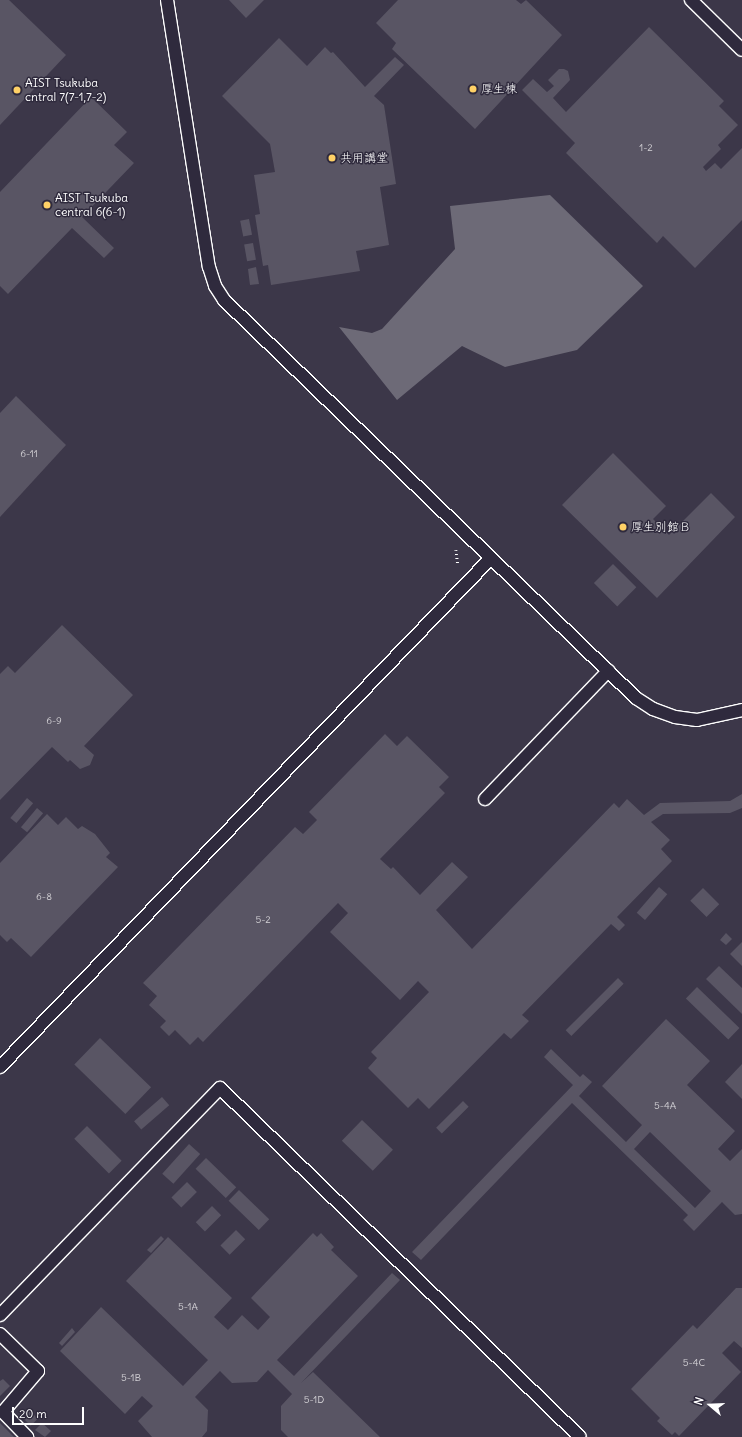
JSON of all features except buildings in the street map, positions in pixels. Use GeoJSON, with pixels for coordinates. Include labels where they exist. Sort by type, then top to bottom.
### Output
{"type":"FeatureCollection","features":[{"type":"Feature","properties":{"kind":"lane"},"geometry":{"type":"LineString","coordinates":[[167,0],[208,260],[215,286],[224,300],[636,698],[653,709],[676,717],[697,720],[742,710]]}},
{"type":"Feature","properties":{"kind":"lane"},"geometry":{"type":"LineString","coordinates":[[691,0],[742,50]]}},
{"type":"Feature","properties":{"kind":"lane"},"geometry":{"type":"LineString","coordinates":[[0,1067],[491,558]]}},
{"type":"Feature","properties":{"kind":"lane"},"geometry":{"type":"LineString","coordinates":[[485,799],[608,671]]}},
{"type":"Feature","properties":{"kind":"lane"},"geometry":{"type":"LineString","coordinates":[[0,1314],[220,1088],[580,1437]]}},
{"type":"Feature","properties":{"kind":"lane"},"geometry":{"type":"LineString","coordinates":[[0,1334],[38,1371],[2,1412],[27,1437]]}},
{"type":"Feature","properties":{"kind":"shaded area"},"geometry":{"type":"Polygon","coordinates":[[[0,0],[742,0],[742,1437],[0,1437],[0,0]]]}},
{"type":"Feature","properties":{"kind":"shaded area"},"geometry":{"type":"Polygon","coordinates":[[[550,195],[643,286],[577,350],[505,367],[462,346],[397,400],[339,327],[372,333],[382,329],[455,249],[450,206],[550,195]]]}},
{"type":"Feature","properties":{"kind":"place","name":"厚生棟"},"geometry":{"type":"Point","coordinates":[473,89]}},
{"type":"Feature","properties":{"kind":"place","name":"AIST Tsukuba cntral 7(7-1,7-2)"},"geometry":{"type":"Point","coordinates":[17,90]}},
{"type":"Feature","properties":{"kind":"place","name":"共用講堂"},"geometry":{"type":"Point","coordinates":[332,158]}},
{"type":"Feature","properties":{"kind":"place","name":"AIST Tsukuba central 6(6-1)"},"geometry":{"type":"Point","coordinates":[47,205]}},
{"type":"Feature","properties":{"kind":"place","name":"厚生別館Ｂ"},"geometry":{"type":"Point","coordinates":[623,527]}}]}
